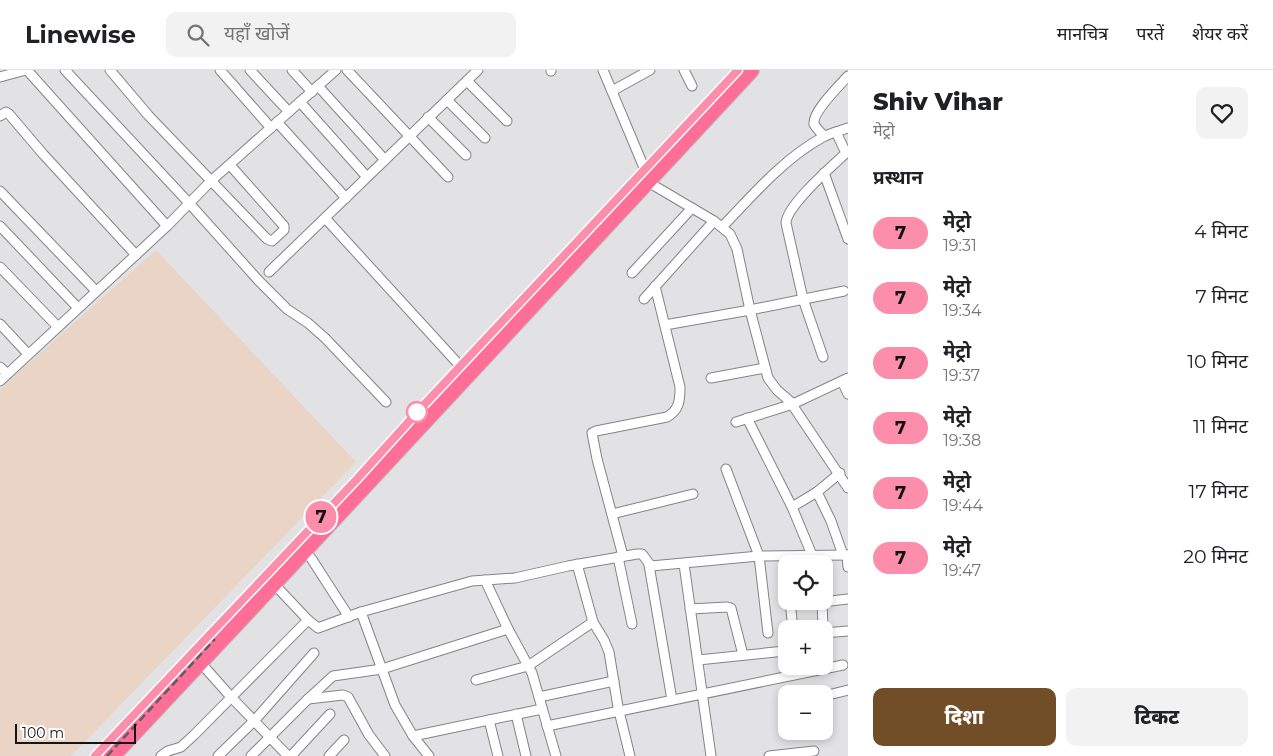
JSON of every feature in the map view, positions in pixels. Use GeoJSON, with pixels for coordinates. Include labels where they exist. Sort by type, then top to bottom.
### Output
{"type":"FeatureCollection","features":[{"type":"Feature","properties":{"kind":"highway"},"geometry":{"type":"LineString","coordinates":[[112,756],[274,584],[647,176],[738,70]]}},
{"type":"Feature","properties":{"kind":"highway"},"geometry":{"type":"LineString","coordinates":[[99,756],[462,368],[751,70]]}},
{"type":"Feature","properties":{"kind":"street"},"geometry":{"type":"LineString","coordinates":[[0,77],[26,70],[167,226]]}},
{"type":"Feature","properties":{"kind":"street"},"geometry":{"type":"LineString","coordinates":[[65,70],[266,288],[287,309],[308,323],[325,338],[386,402]]}},
{"type":"Feature","properties":{"kind":"street"},"geometry":{"type":"LineString","coordinates":[[110,70],[148,115],[268,239],[270,241],[273,240],[284,230],[284,226],[230,165]]}},
{"type":"Feature","properties":{"kind":"street"},"geometry":{"type":"LineString","coordinates":[[220,70],[346,198]]}},
{"type":"Feature","properties":{"kind":"street"},"geometry":{"type":"LineString","coordinates":[[250,70],[289,112]]}},
{"type":"Feature","properties":{"kind":"street"},"geometry":{"type":"LineString","coordinates":[[292,70],[315,89],[385,160]]}},
{"type":"Feature","properties":{"kind":"street"},"geometry":{"type":"LineString","coordinates":[[347,70],[448,177]]}},
{"type":"Feature","properties":{"kind":"street"},"geometry":{"type":"LineString","coordinates":[[604,70],[647,176],[730,234],[737,249],[750,310],[765,368],[772,385],[793,404],[793,408],[840,473],[848,488]]}},
{"type":"Feature","properties":{"kind":"street"},"geometry":{"type":"LineString","coordinates":[[612,91],[650,70]]}},
{"type":"Feature","properties":{"kind":"street"},"geometry":{"type":"LineString","coordinates":[[684,70],[692,86]]}},
{"type":"Feature","properties":{"kind":"street"},"geometry":{"type":"LineString","coordinates":[[0,367],[3,377],[167,226],[212,180],[315,89],[330,72]]}},
{"type":"Feature","properties":{"kind":"street"},"geometry":{"type":"LineString","coordinates":[[269,272],[447,100],[471,74],[507,122]]}},
{"type":"Feature","properties":{"kind":"street"},"geometry":{"type":"LineString","coordinates":[[824,136],[815,126],[815,120],[822,106],[848,76]]}},
{"type":"Feature","properties":{"kind":"street"},"geometry":{"type":"LineString","coordinates":[[447,100],[485,138]]}},
{"type":"Feature","properties":{"kind":"street"},"geometry":{"type":"LineString","coordinates":[[300,102],[367,177]]}},
{"type":"Feature","properties":{"kind":"street"},"geometry":{"type":"LineString","coordinates":[[0,116],[6,112],[10,114],[43,154],[136,255]]}},
{"type":"Feature","properties":{"kind":"street"},"geometry":{"type":"LineString","coordinates":[[428,117],[466,155]]}},
{"type":"Feature","properties":{"kind":"street"},"geometry":{"type":"LineString","coordinates":[[722,227],[775,172],[824,136],[848,128]]}},
{"type":"Feature","properties":{"kind":"street"},"geometry":{"type":"LineString","coordinates":[[823,357],[802,299],[786,217],[824,173],[847,156],[836,132]]}},
{"type":"Feature","properties":{"kind":"street"},"geometry":{"type":"LineString","coordinates":[[824,173],[848,239]]}},
{"type":"Feature","properties":{"kind":"street"},"geometry":{"type":"LineString","coordinates":[[0,191],[96,291]]}},
{"type":"Feature","properties":{"kind":"street"},"geometry":{"type":"LineString","coordinates":[[632,273],[692,208]]}},
{"type":"Feature","properties":{"kind":"street"},"geometry":{"type":"LineString","coordinates":[[325,218],[462,368]]}},
{"type":"Feature","properties":{"kind":"street"},"geometry":{"type":"LineString","coordinates":[[644,299],[714,221]]}},
{"type":"Feature","properties":{"kind":"street"},"geometry":{"type":"LineString","coordinates":[[0,226],[78,308]]}},
{"type":"Feature","properties":{"kind":"street"},"geometry":{"type":"LineString","coordinates":[[0,267],[58,327]]}},
{"type":"Feature","properties":{"kind":"street"},"geometry":{"type":"LineString","coordinates":[[632,624],[621,556],[592,433],[663,419],[676,410],[680,397],[680,387],[655,286]]}},
{"type":"Feature","properties":{"kind":"street"},"geometry":{"type":"LineString","coordinates":[[665,325],[750,310],[844,290]]}},
{"type":"Feature","properties":{"kind":"street"},"geometry":{"type":"LineString","coordinates":[[0,324],[28,354]]}},
{"type":"Feature","properties":{"kind":"street"},"geometry":{"type":"LineString","coordinates":[[711,378],[765,368]]}},
{"type":"Feature","properties":{"kind":"street"},"geometry":{"type":"LineString","coordinates":[[736,422],[793,404],[845,379],[848,394]]}},
{"type":"Feature","properties":{"kind":"street"},"geometry":{"type":"LineString","coordinates":[[746,418],[816,555]]}},
{"type":"Feature","properties":{"kind":"street"},"geometry":{"type":"LineString","coordinates":[[726,469],[759,556],[768,633]]}},
{"type":"Feature","properties":{"kind":"street"},"geometry":{"type":"LineString","coordinates":[[792,507],[817,492],[840,473]]}},
{"type":"Feature","properties":{"kind":"street"},"geometry":{"type":"LineString","coordinates":[[817,492],[846,555],[848,567]]}},
{"type":"Feature","properties":{"kind":"street"},"geometry":{"type":"LineString","coordinates":[[612,514],[693,494]]}},
{"type":"Feature","properties":{"kind":"street"},"geometry":{"type":"LineString","coordinates":[[274,584],[318,628],[362,612],[472,582],[515,578],[577,564],[642,554],[649,565],[672,700]]}},
{"type":"Feature","properties":{"kind":"street"},"geometry":{"type":"LineString","coordinates":[[833,556],[846,555]]}},
{"type":"Feature","properties":{"kind":"street"},"geometry":{"type":"LineString","coordinates":[[649,565],[684,564],[759,556],[778,559]]}},
{"type":"Feature","properties":{"kind":"street"},"geometry":{"type":"LineString","coordinates":[[311,558],[349,617]]}},
{"type":"Feature","properties":{"kind":"street"},"geometry":{"type":"LineString","coordinates":[[577,564],[593,622],[609,652],[619,711],[630,756]]}},
{"type":"Feature","properties":{"kind":"street"},"geometry":{"type":"LineString","coordinates":[[684,564],[711,756]]}},
{"type":"Feature","properties":{"kind":"street"},"geometry":{"type":"LineString","coordinates":[[485,580],[528,666],[556,756]]}},
{"type":"Feature","properties":{"kind":"street"},"geometry":{"type":"LineString","coordinates":[[833,601],[848,599]]}},
{"type":"Feature","properties":{"kind":"street"},"geometry":{"type":"LineString","coordinates":[[690,609],[731,608],[743,655]]}},
{"type":"Feature","properties":{"kind":"street"},"geometry":{"type":"LineString","coordinates":[[362,612],[395,705],[413,736],[429,756]]}},
{"type":"Feature","properties":{"kind":"street"},"geometry":{"type":"LineString","coordinates":[[161,756],[180,746],[308,620]]}},
{"type":"Feature","properties":{"kind":"street"},"geometry":{"type":"LineString","coordinates":[[476,680],[528,666],[593,622]]}},
{"type":"Feature","properties":{"kind":"street"},"geometry":{"type":"LineString","coordinates":[[251,756],[333,676],[382,669],[508,629]]}},
{"type":"Feature","properties":{"kind":"street"},"geometry":{"type":"LineString","coordinates":[[833,632],[848,631]]}},
{"type":"Feature","properties":{"kind":"street"},"geometry":{"type":"LineString","coordinates":[[698,660],[778,652]]}},
{"type":"Feature","properties":{"kind":"street"},"geometry":{"type":"LineString","coordinates":[[218,756],[254,721],[314,653]]}},
{"type":"Feature","properties":{"kind":"street"},"geometry":{"type":"LineString","coordinates":[[200,662],[231,697],[289,756],[330,714]]}},
{"type":"Feature","properties":{"kind":"street"},"geometry":{"type":"LineString","coordinates":[[547,726],[843,665]]}},
{"type":"Feature","properties":{"kind":"street"},"geometry":{"type":"LineString","coordinates":[[539,697],[614,681]]}},
{"type":"Feature","properties":{"kind":"street"},"geometry":{"type":"LineString","coordinates":[[833,694],[848,690]]}},
{"type":"Feature","properties":{"kind":"street"},"geometry":{"type":"LineString","coordinates":[[308,699],[344,695],[348,697],[365,728],[385,756]]}},
{"type":"Feature","properties":{"kind":"street"},"geometry":{"type":"LineString","coordinates":[[413,736],[542,709]]}},
{"type":"Feature","properties":{"kind":"street"},"geometry":{"type":"LineString","coordinates":[[516,714],[526,756]]}},
{"type":"Feature","properties":{"kind":"street"},"geometry":{"type":"LineString","coordinates":[[489,720],[498,756]]}},
{"type":"Feature","properties":{"kind":"street"},"geometry":{"type":"LineString","coordinates":[[329,756],[344,740]]}},
{"type":"Feature","properties":{"kind":"street"},"geometry":{"type":"LineString","coordinates":[[770,756],[814,751]]}},
{"type":"Feature","properties":{"kind":"shaded area"},"geometry":{"type":"Polygon","coordinates":[[[156,250],[356,462],[71,756],[0,756],[0,389],[156,250]]]}},
{"type":"Feature","properties":{"kind":"railway"},"geometry":{"type":"LineString","coordinates":[[95,756],[738,71]]}},
{"type":"Feature","properties":{"kind":"railway"},"geometry":{"type":"LineString","coordinates":[[107,756],[215,639]]}},
{"type":"Feature","properties":{"kind":"metro line","name":"7"},"geometry":{"type":"LineString","coordinates":[[95,756],[357,479],[422,407],[738,70]]}}]}
